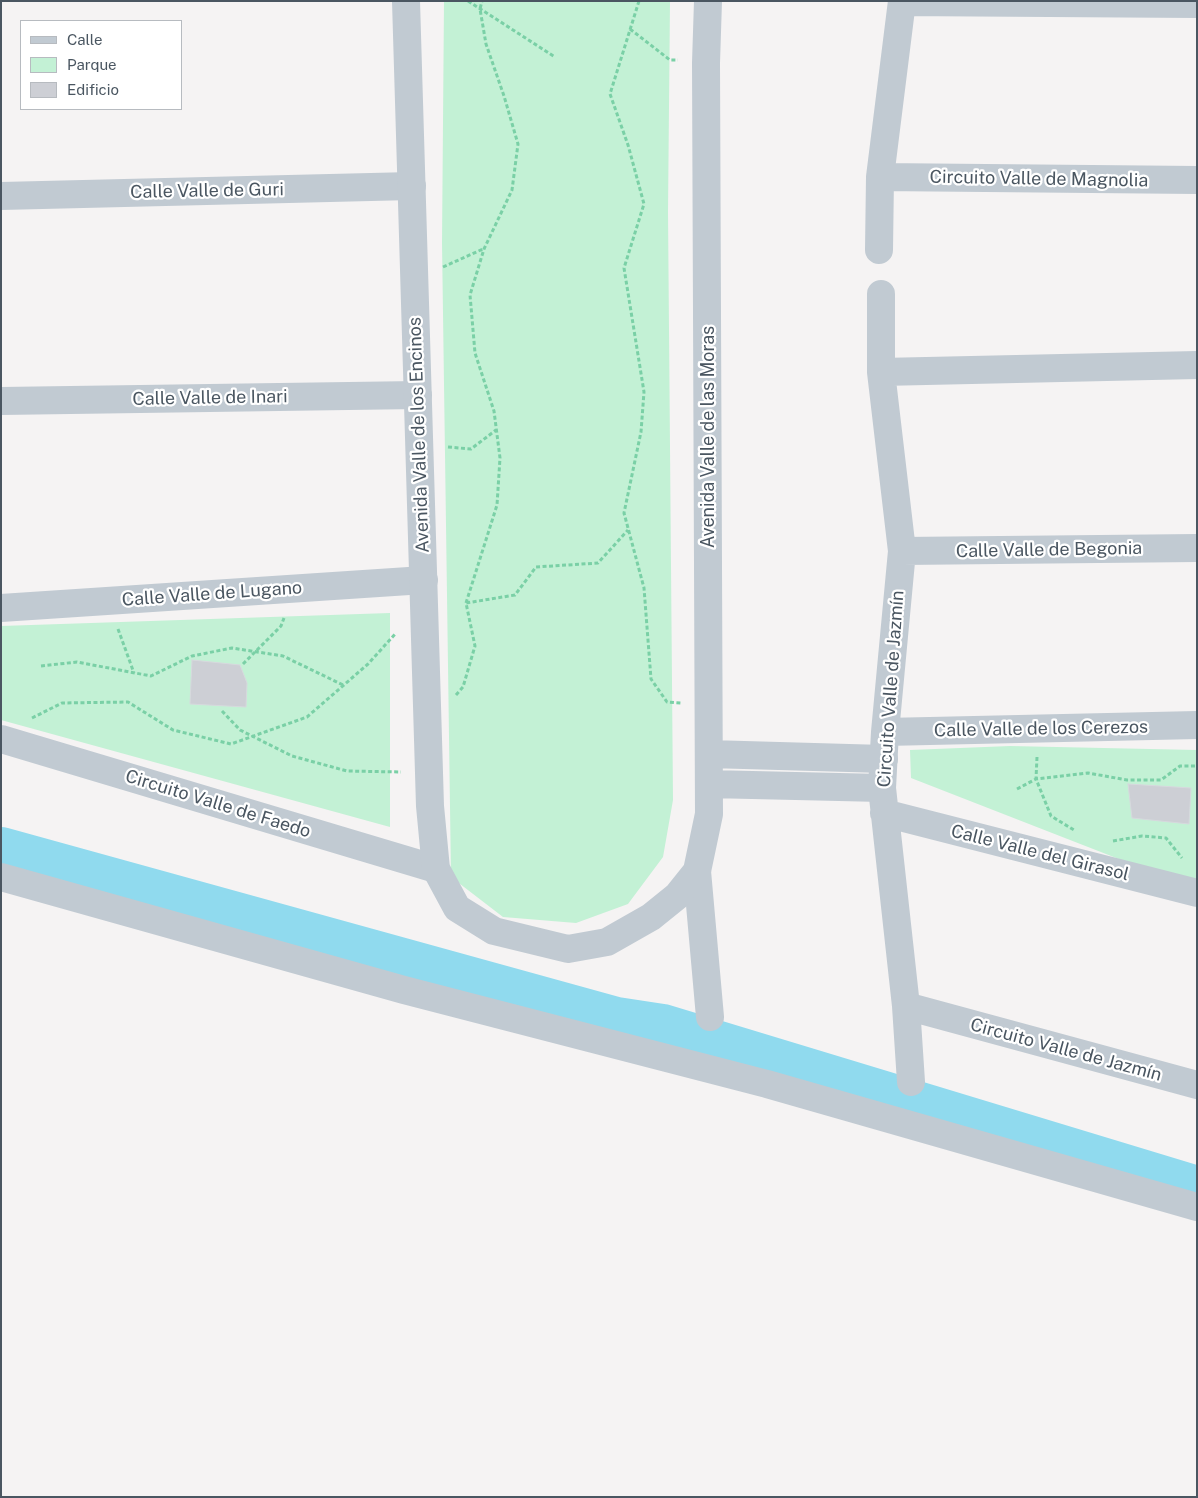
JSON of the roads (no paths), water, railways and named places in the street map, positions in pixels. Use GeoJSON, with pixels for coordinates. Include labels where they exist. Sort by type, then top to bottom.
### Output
{"type":"FeatureCollection","features":[{"type":"Feature","properties":{"kind":"street","name":"Avenida Valle de los Encinos"},"geometry":{"type":"LineString","coordinates":[[406,1],[429,773],[436,869]]}},
{"type":"Feature","properties":{"kind":"street","name":"Avenida Valle de las Moras"},"geometry":{"type":"LineString","coordinates":[[708,1],[706,63],[709,814],[697,871],[710,1017]]}},
{"type":"Feature","properties":{"kind":"street"},"geometry":{"type":"LineString","coordinates":[[879,250],[880,178],[902,2],[1197,4]]}},
{"type":"Feature","properties":{"kind":"street","name":"Circuito Valle de Magnolia"},"geometry":{"type":"LineString","coordinates":[[880,178],[1197,180]]}},
{"type":"Feature","properties":{"kind":"street","name":"Calle Valle de Guri"},"geometry":{"type":"LineString","coordinates":[[1,196],[412,186]]}},
{"type":"Feature","properties":{"kind":"street","name":"Circuito Valle de Jazmín"},"geometry":{"type":"LineString","coordinates":[[880,294],[881,372],[902,551],[885,732],[883,801],[906,1006],[910,1082]]}},
{"type":"Feature","properties":{"kind":"street"},"geometry":{"type":"LineString","coordinates":[[881,372],[1197,365]]}},
{"type":"Feature","properties":{"kind":"street","name":"Calle Valle de Inari"},"geometry":{"type":"LineString","coordinates":[[1,401],[418,395]]}},
{"type":"Feature","properties":{"kind":"street","name":"Calle Valle de Begonia"},"geometry":{"type":"LineString","coordinates":[[902,551],[1197,548]]}},
{"type":"Feature","properties":{"kind":"street","name":"Calle Valle de Lugano"},"geometry":{"type":"LineString","coordinates":[[1,608],[293,589],[424,592]]}},
{"type":"Feature","properties":{"kind":"street","name":"Calle Valle de los Cerezos"},"geometry":{"type":"LineString","coordinates":[[885,732],[1197,725]]}},
{"type":"Feature","properties":{"kind":"street","name":"Circuito Valle de Faedo"},"geometry":{"type":"LineString","coordinates":[[6,740],[436,869]]}},
{"type":"Feature","properties":{"kind":"street"},"geometry":{"type":"LineString","coordinates":[[709,754],[884,759]]}},
{"type":"Feature","properties":{"kind":"street","name":"Calle Valle del Girasol"},"geometry":{"type":"LineString","coordinates":[[709,784],[883,801],[1190,892]]}},
{"type":"Feature","properties":{"kind":"street","name":"Avenida Valle de las Moras"},"geometry":{"type":"LineString","coordinates":[[436,869],[457,908],[494,931],[568,948],[607,942],[651,917],[677,896],[697,871]]}},
{"type":"Feature","properties":{"kind":"street"},"geometry":{"type":"LineString","coordinates":[[1,877],[404,990],[767,1084],[1197,1207]]}},
{"type":"Feature","properties":{"kind":"street","name":"Circuito Valle de Jazmín"},"geometry":{"type":"LineString","coordinates":[[906,1006],[1197,1085]]}},
{"type":"Feature","properties":{"kind":"waterway"},"geometry":{"type":"LineString","coordinates":[[1,853],[616,1023],[662,1030],[1197,1192]]}}]}
